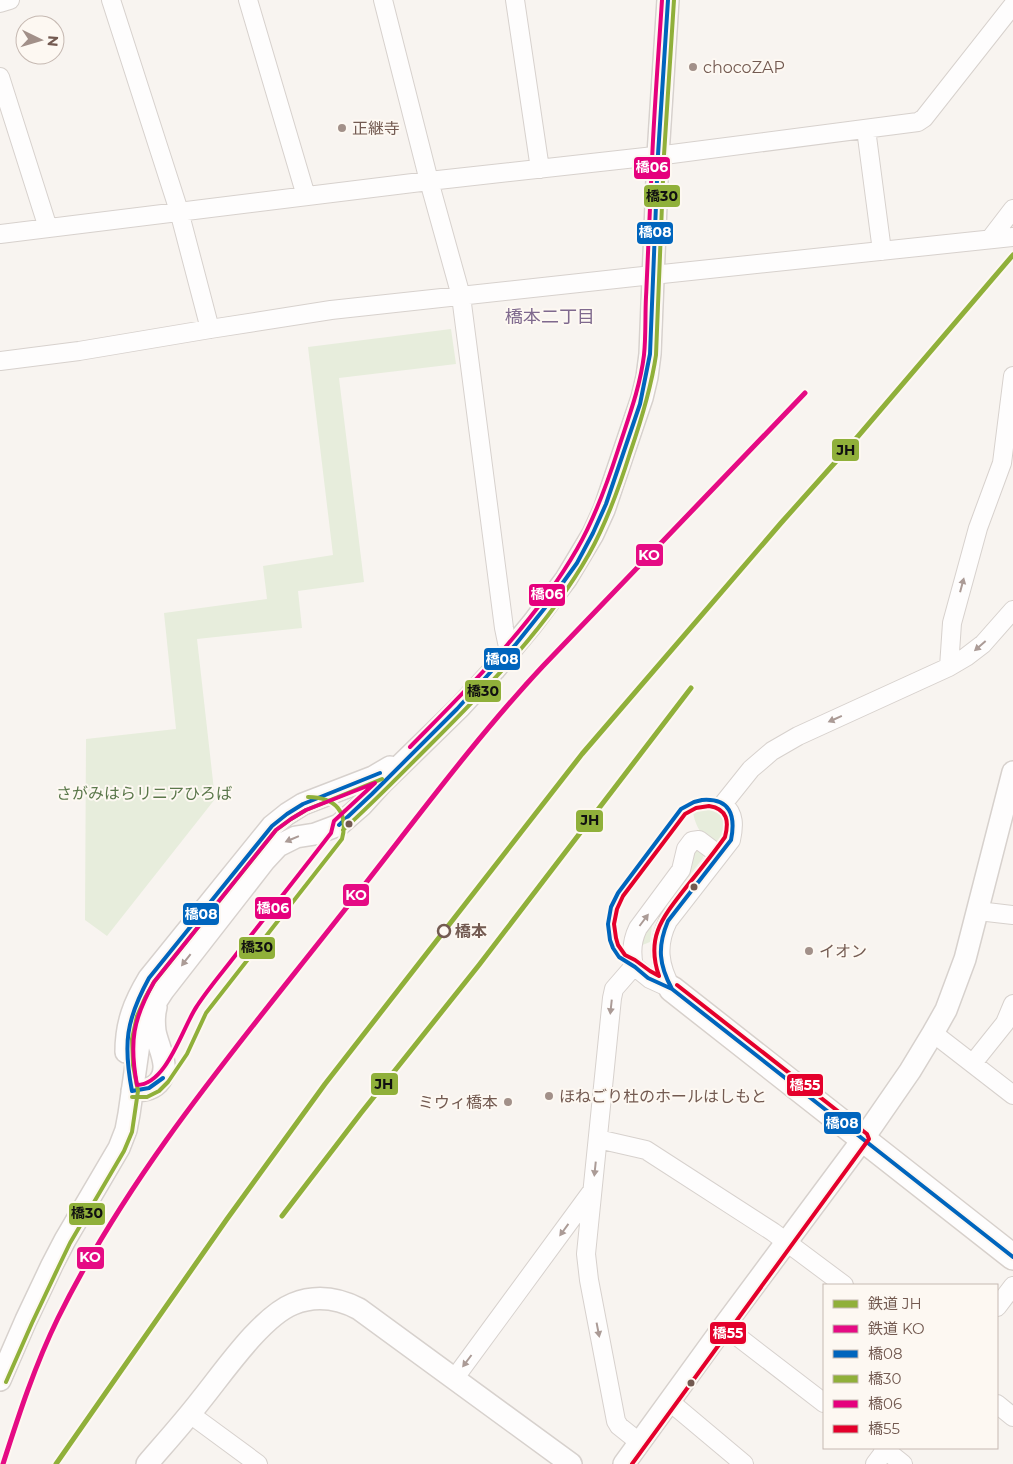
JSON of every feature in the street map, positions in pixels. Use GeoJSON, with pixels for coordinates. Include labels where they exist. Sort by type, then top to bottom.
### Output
{"type":"FeatureCollection","features":[{"type":"Feature","properties":{"kind":"main road"},"geometry":{"type":"LineString","coordinates":[[672,989],[1013,1257]]}},
{"type":"Feature","properties":{"kind":"street"},"geometry":{"type":"LineString","coordinates":[[0,3],[10,0]]}},
{"type":"Feature","properties":{"kind":"street"},"geometry":{"type":"LineString","coordinates":[[111,0],[179,211],[210,328]]}},
{"type":"Feature","properties":{"kind":"street"},"geometry":{"type":"LineString","coordinates":[[248,0],[306,196]]}},
{"type":"Feature","properties":{"kind":"street"},"geometry":{"type":"LineString","coordinates":[[383,0],[429,181],[461,296],[504,628],[509,652]]}},
{"type":"Feature","properties":{"kind":"street"},"geometry":{"type":"LineString","coordinates":[[515,0],[540,169]]}},
{"type":"Feature","properties":{"kind":"street"},"geometry":{"type":"LineString","coordinates":[[0,1380],[56,1257],[119,1148],[126,1130],[140,1037],[146,1020],[158,998],[265,860],[278,846],[296,837],[315,834],[339,825],[362,805],[460,707],[509,652],[566,579],[593,534],[604,510],[628,441],[647,377],[650,354],[658,155],[668,0]]}},
{"type":"Feature","properties":{"kind":"street"},"geometry":{"type":"LineString","coordinates":[[0,234],[918,122],[924,118],[1013,5]]}},
{"type":"Feature","properties":{"kind":"street"},"geometry":{"type":"LineString","coordinates":[[0,77],[48,228]]}},
{"type":"Feature","properties":{"kind":"street"},"geometry":{"type":"LineString","coordinates":[[866,129],[882,251]]}},
{"type":"Feature","properties":{"kind":"street"},"geometry":{"type":"LineString","coordinates":[[990,240],[1013,209]]}},
{"type":"Feature","properties":{"kind":"street"},"geometry":{"type":"LineString","coordinates":[[0,360],[79,351],[210,328],[331,310],[1013,237]]}},
{"type":"Feature","properties":{"kind":"street"},"geometry":{"type":"LineString","coordinates":[[949,667],[952,623],[978,528],[1002,463],[1013,376]]}},
{"type":"Feature","properties":{"kind":"street"},"geometry":{"type":"LineString","coordinates":[[672,989],[664,976],[660,947],[662,932],[668,921],[731,840],[734,827],[732,815],[723,804],[750,769],[772,751],[798,736],[949,667],[966,657],[983,644],[1013,610]]}},
{"type":"Feature","properties":{"kind":"street"},"geometry":{"type":"LineString","coordinates":[[132,1092],[127,1066],[126,1038],[131,1014],[139,995],[149,978],[272,826],[303,804],[373,777],[416,751]]}},
{"type":"Feature","properties":{"kind":"street"},"geometry":{"type":"LineString","coordinates":[[624,1464],[863,1139],[910,1071],[946,1010],[961,970],[978,911],[1013,772]]}},
{"type":"Feature","properties":{"kind":"street"},"geometry":{"type":"LineString","coordinates":[[303,804],[317,803],[327,806],[337,818],[339,825]]}},
{"type":"Feature","properties":{"kind":"street"},"geometry":{"type":"LineString","coordinates":[[672,989],[650,979],[634,966],[632,951],[635,934],[681,870],[686,849],[692,841],[699,840],[719,856]]}},
{"type":"Feature","properties":{"kind":"street"},"geometry":{"type":"LineString","coordinates":[[978,911],[1013,915]]}},
{"type":"Feature","properties":{"kind":"street"},"geometry":{"type":"LineString","coordinates":[[634,966],[613,993],[586,1254],[589,1280],[616,1421],[619,1426],[639,1442]]}},
{"type":"Feature","properties":{"kind":"street"},"geometry":{"type":"LineString","coordinates":[[973,1063],[1004,1023],[1013,1004]]}},
{"type":"Feature","properties":{"kind":"street"},"geometry":{"type":"LineString","coordinates":[[933,1033],[1013,1095]]}},
{"type":"Feature","properties":{"kind":"street"},"geometry":{"type":"LineString","coordinates":[[598,1139],[646,1150],[787,1242],[843,1284]]}},
{"type":"Feature","properties":{"kind":"street"},"geometry":{"type":"LineString","coordinates":[[454,1378],[592,1191]]}},
{"type":"Feature","properties":{"kind":"street"},"geometry":{"type":"LineString","coordinates":[[998,1306],[1013,1286]]}},
{"type":"Feature","properties":{"kind":"street"},"geometry":{"type":"LineString","coordinates":[[147,1464],[249,1341],[271,1318],[291,1305],[308,1299],[325,1299],[335,1300],[359,1309],[571,1464]]}},
{"type":"Feature","properties":{"kind":"street"},"geometry":{"type":"LineString","coordinates":[[724,1326],[823,1402]]}},
{"type":"Feature","properties":{"kind":"street"},"geometry":{"type":"LineString","coordinates":[[669,1401],[744,1464]]}},
{"type":"Feature","properties":{"kind":"street"},"geometry":{"type":"LineString","coordinates":[[998,1405],[1013,1417]]}},
{"type":"Feature","properties":{"kind":"street"},"geometry":{"type":"LineString","coordinates":[[190,1414],[258,1464]]}},
{"type":"Feature","properties":{"kind":"street"},"geometry":{"type":"LineString","coordinates":[[875,1464],[884,1449]]}},
{"type":"Feature","properties":{"kind":"street"},"geometry":{"type":"LineString","coordinates":[[886,1449],[903,1464]]}},
{"type":"Feature","properties":{"kind":"green space","name":"さがみはらリニアひろば"},"geometry":{"type":"Polygon","coordinates":[[[451,329],[456,364],[339,378],[364,582],[298,591],[302,628],[197,639],[215,799],[107,936],[85,920],[86,739],[176,729],[164,613],[267,599],[263,566],[333,555],[308,347],[451,329]]]}},
{"type":"Feature","properties":{"kind":"green space"},"geometry":{"type":"Polygon","coordinates":[[[708,806],[717,810],[724,817],[726,831],[718,843],[704,836],[694,817],[693,812],[695,809],[708,806]]]}},
{"type":"Feature","properties":{"kind":"green space"},"geometry":{"type":"Polygon","coordinates":[[[697,849],[705,852],[703,858],[652,925],[650,942],[640,946],[640,942],[692,852],[697,849]]]}},
{"type":"Feature","properties":{"kind":"rail line","name":"JH"},"geometry":{"type":"LineString","coordinates":[[56,1464],[227,1219],[325,1084],[582,754],[1013,255]]}},
{"type":"Feature","properties":{"kind":"rail line","name":"KO"},"geometry":{"type":"LineString","coordinates":[[3,1464],[21,1408],[58,1318],[87,1263],[119,1210],[190,1108],[441,787],[516,695],[805,393]]}},
{"type":"Feature","properties":{"kind":"rail line","name":"JH"},"geometry":{"type":"LineString","coordinates":[[282,1216],[479,965],[691,688]]}},
{"type":"Feature","properties":{"kind":"transit line","name":"橋06"},"geometry":{"type":"LineString","coordinates":[[410,747],[500,653],[521,629],[560,577],[589,525],[614,463],[637,391],[644,355],[653,139],[662,0]]}},
{"type":"Feature","properties":{"kind":"transit line","name":"橋08"},"geometry":{"type":"LineString","coordinates":[[339,825],[457,709],[516,644],[577,563],[606,504],[640,404],[650,354],[658,155],[668,0]]}},
{"type":"Feature","properties":{"kind":"transit line","name":"橋30"},"geometry":{"type":"LineString","coordinates":[[343,830],[474,701],[536,631],[573,580],[589,554],[612,505],[642,417],[656,355],[664,155],[674,0]]}},
{"type":"Feature","properties":{"kind":"transit line","name":"橋08"},"geometry":{"type":"LineString","coordinates":[[163,1078],[149,1088],[132,1091],[127,1046],[128,1033],[135,1007],[149,978],[272,826],[303,804],[380,773]]}},
{"type":"Feature","properties":{"kind":"transit line","name":"橋30"},"geometry":{"type":"LineString","coordinates":[[6,1382],[70,1243],[124,1151],[132,1132],[138,1091],[133,1065],[132,1039],[137,1016],[154,982],[276,830],[306,810],[382,779]]}},
{"type":"Feature","properties":{"kind":"transit line","name":"橋06"},"geometry":{"type":"LineString","coordinates":[[375,783],[334,821],[331,833],[207,991],[165,1065],[148,1082],[137,1085],[133,1043],[141,1008],[154,982],[276,830],[306,810],[375,783]]}},
{"type":"Feature","properties":{"kind":"transit line","name":"橋30"},"geometry":{"type":"LineString","coordinates":[[132,1097],[147,1097],[159,1091],[168,1082],[187,1054],[206,1013],[342,839],[343,821],[338,808],[326,800],[308,797]]}},
{"type":"Feature","properties":{"kind":"transit line","name":"橋08"},"geometry":{"type":"LineString","coordinates":[[702,800],[719,802],[729,810],[733,823],[731,840],[668,921],[664,930],[661,948],[662,964],[672,989],[648,978],[619,957],[610,940],[608,924],[611,907],[618,893],[681,809],[702,800]]}},
{"type":"Feature","properties":{"kind":"transit line","name":"橋55"},"geometry":{"type":"LineString","coordinates":[[709,806],[720,810],[726,817],[725,837],[671,907],[659,927],[654,949],[659,976],[625,955],[618,945],[614,924],[617,909],[623,896],[685,814],[696,808],[709,806]]}},
{"type":"Feature","properties":{"kind":"transit line","name":"橋55"},"geometry":{"type":"LineString","coordinates":[[632,1464],[869,1139],[867,1134],[677,985]]}},
{"type":"Feature","properties":{"kind":"transit line","name":"橋08"},"geometry":{"type":"LineString","coordinates":[[672,989],[1013,1257]]}},
{"type":"Feature","properties":{"kind":"place","name":"chocoZAP"},"geometry":{"type":"Point","coordinates":[693,67]}},
{"type":"Feature","properties":{"kind":"place","name":"正継寺"},"geometry":{"type":"Point","coordinates":[342,128]}},
{"type":"Feature","properties":{"kind":"place","name":"橋本"},"geometry":{"type":"Point","coordinates":[444,931]}},
{"type":"Feature","properties":{"kind":"place","name":"イオン"},"geometry":{"type":"Point","coordinates":[809,951]}},
{"type":"Feature","properties":{"kind":"place","name":"ほねごり杜のホールはしもと"},"geometry":{"type":"Point","coordinates":[549,1096]}},
{"type":"Feature","properties":{"kind":"place","name":"ミウィ橋本"},"geometry":{"type":"Point","coordinates":[508,1102]}},
{"type":"Feature","properties":{"kind":"district","name":"橋本二丁目"},"geometry":{"type":"Point","coordinates":[550,317]}}]}
